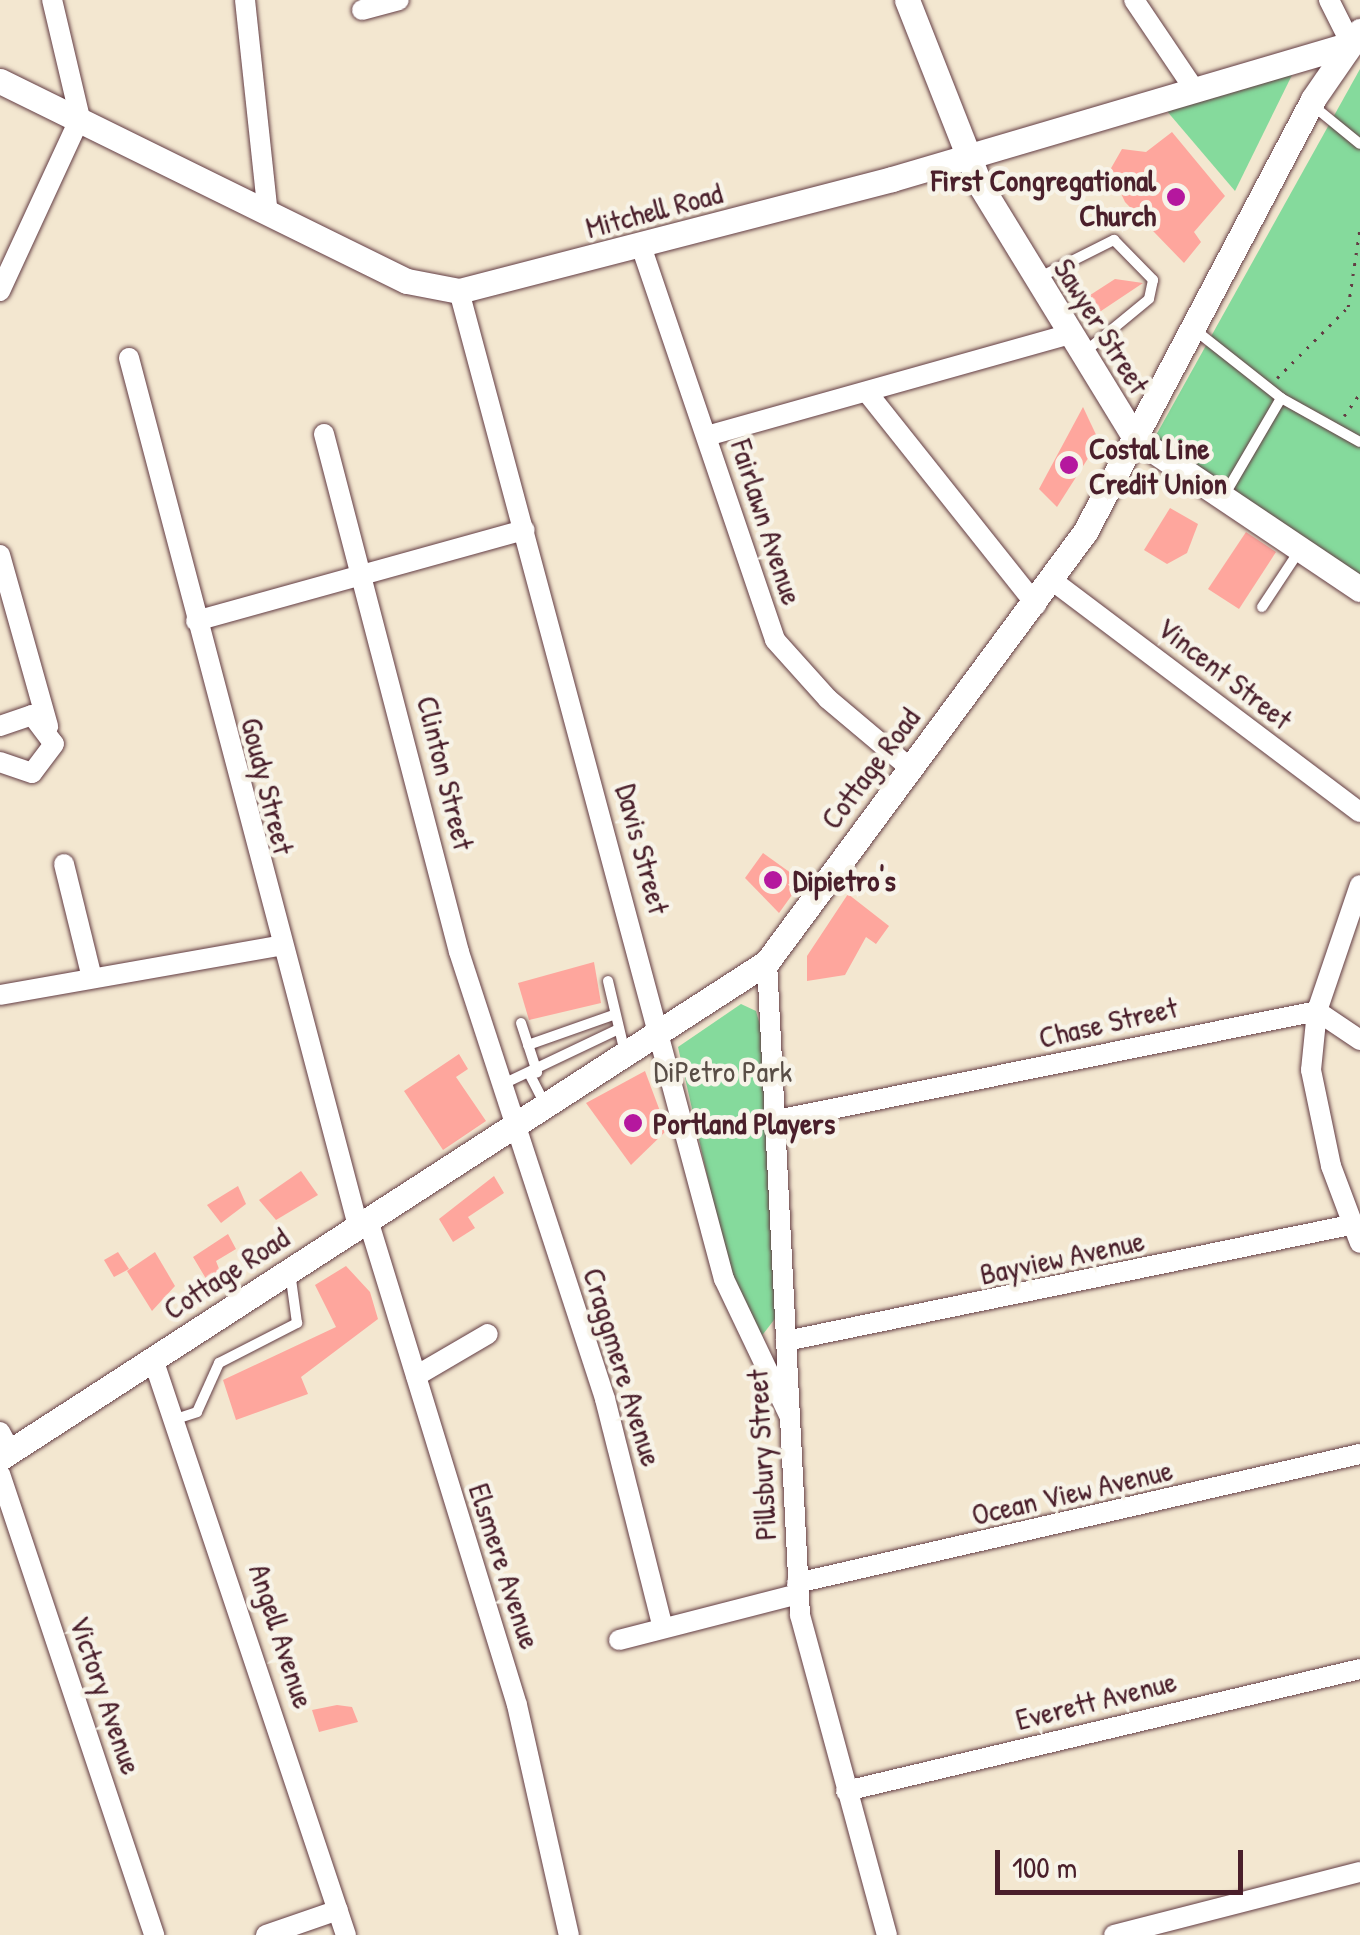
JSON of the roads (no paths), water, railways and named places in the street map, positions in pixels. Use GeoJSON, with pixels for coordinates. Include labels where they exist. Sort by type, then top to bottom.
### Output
{"type":"FeatureCollection","features":[{"type":"Feature","properties":{"kind":"street"},"geometry":{"type":"LineString","coordinates":[[0,290],[80,118],[52,0]]}},
{"type":"Feature","properties":{"kind":"street"},"geometry":{"type":"LineString","coordinates":[[245,0],[266,207]]}},
{"type":"Feature","properties":{"kind":"street"},"geometry":{"type":"LineString","coordinates":[[362,10],[398,0]]}},
{"type":"Feature","properties":{"kind":"street","name":"Sawyer Street"},"geometry":{"type":"LineString","coordinates":[[907,0],[969,154],[1035,280],[1136,438],[1222,500],[1360,589]]}},
{"type":"Feature","properties":{"kind":"street"},"geometry":{"type":"LineString","coordinates":[[1134,0],[1194,90]]}},
{"type":"Feature","properties":{"kind":"street"},"geometry":{"type":"LineString","coordinates":[[1329,0],[1356,37]]}},
{"type":"Feature","properties":{"kind":"street","name":"Mitchell Road"},"geometry":{"type":"LineString","coordinates":[[0,82],[266,207],[407,281],[458,291],[641,246],[969,154],[1194,90],[1356,37]]}},
{"type":"Feature","properties":{"kind":"street","name":"Cottage Road"},"geometry":{"type":"LineString","coordinates":[[2,1454],[767,962],[1054,581],[1136,438],[1311,104],[1356,37]]}},
{"type":"Feature","properties":{"kind":"street","name":"Fairlawn Avenue"},"geometry":{"type":"LineString","coordinates":[[641,246],[776,640],[799,672],[910,768]]}},
{"type":"Feature","properties":{"kind":"street","name":"Davis Street"},"geometry":{"type":"LineString","coordinates":[[458,291],[724,1279],[789,1414]]}},
{"type":"Feature","properties":{"kind":"street"},"geometry":{"type":"LineString","coordinates":[[707,436],[1075,344]]}},
{"type":"Feature","properties":{"kind":"street","name":"Goudy Street"},"geometry":{"type":"LineString","coordinates":[[129,358],[279,946],[363,1223]]}},
{"type":"Feature","properties":{"kind":"street"},"geometry":{"type":"LineString","coordinates":[[870,396],[1036,605]]}},
{"type":"Feature","properties":{"kind":"street","name":"Clinton Street"},"geometry":{"type":"LineString","coordinates":[[324,434],[500,1085],[515,1126]]}},
{"type":"Feature","properties":{"kind":"street"},"geometry":{"type":"LineString","coordinates":[[196,622],[525,530]]}},
{"type":"Feature","properties":{"kind":"street"},"geometry":{"type":"LineString","coordinates":[[0,555],[9,628],[33,674],[52,754],[41,769],[23,774],[0,762]]}},
{"type":"Feature","properties":{"kind":"street","name":"Vincent Street"},"geometry":{"type":"LineString","coordinates":[[1054,581],[1360,812]]}},
{"type":"Feature","properties":{"kind":"street"},"geometry":{"type":"LineString","coordinates":[[33,674],[6,721],[48,726]]}},
{"type":"Feature","properties":{"kind":"street"},"geometry":{"type":"LineString","coordinates":[[64,864],[90,974]]}},
{"type":"Feature","properties":{"kind":"street"},"geometry":{"type":"LineString","coordinates":[[1355,1234],[1311,1070],[1317,1011],[1360,885]]}},
{"type":"Feature","properties":{"kind":"street"},"geometry":{"type":"LineString","coordinates":[[0,995],[90,974],[279,946]]}},
{"type":"Feature","properties":{"kind":"street","name":"Pillsbury Street"},"geometry":{"type":"LineString","coordinates":[[767,962],[782,1119],[786,1342],[798,1589],[846,1792],[887,1935]]}},
{"type":"Feature","properties":{"kind":"street"},"geometry":{"type":"LineString","coordinates":[[1317,1011],[1360,1040]]}},
{"type":"Feature","properties":{"kind":"street","name":"Chase Street"},"geometry":{"type":"LineString","coordinates":[[782,1119],[1317,1011]]}},
{"type":"Feature","properties":{"kind":"street","name":"Craggmere Avenue"},"geometry":{"type":"LineString","coordinates":[[515,1126],[606,1399],[663,1628]]}},
{"type":"Feature","properties":{"kind":"street","name":"Elsmere Avenue"},"geometry":{"type":"LineString","coordinates":[[363,1223],[416,1376],[517,1705],[568,1935]]}},
{"type":"Feature","properties":{"kind":"street","name":"Bayview Avenue"},"geometry":{"type":"LineString","coordinates":[[786,1342],[1355,1234]]}},
{"type":"Feature","properties":{"kind":"street"},"geometry":{"type":"LineString","coordinates":[[416,1376],[488,1334]]}},
{"type":"Feature","properties":{"kind":"street","name":"Angell Avenue"},"geometry":{"type":"LineString","coordinates":[[153,1359],[178,1418],[346,1935]]}},
{"type":"Feature","properties":{"kind":"street","name":"Victory Avenue"},"geometry":{"type":"LineString","coordinates":[[2,1454],[154,1935]]}},
{"type":"Feature","properties":{"kind":"street","name":"Ocean View Avenue"},"geometry":{"type":"LineString","coordinates":[[619,1640],[798,1589],[1360,1454]]}},
{"type":"Feature","properties":{"kind":"street","name":"Everett Avenue"},"geometry":{"type":"LineString","coordinates":[[846,1792],[1360,1668]]}},
{"type":"Feature","properties":{"kind":"street"},"geometry":{"type":"LineString","coordinates":[[1114,1935],[1360,1872]]}},
{"type":"Feature","properties":{"kind":"street"},"geometry":{"type":"LineString","coordinates":[[266,1935],[338,1910]]}},
{"type":"Feature","properties":{"kind":"lane"},"geometry":{"type":"LineString","coordinates":[[1311,104],[1360,144]]}},
{"type":"Feature","properties":{"kind":"lane"},"geometry":{"type":"LineString","coordinates":[[1035,280],[1114,240],[1153,280],[1149,299],[1075,344]]}},
{"type":"Feature","properties":{"kind":"lane"},"geometry":{"type":"LineString","coordinates":[[1194,330],[1281,398],[1360,442]]}},
{"type":"Feature","properties":{"kind":"lane"},"geometry":{"type":"LineString","coordinates":[[1222,500],[1281,398]]}},
{"type":"Feature","properties":{"kind":"lane"},"geometry":{"type":"LineString","coordinates":[[1262,607],[1300,550]]}},
{"type":"Feature","properties":{"kind":"lane"},"geometry":{"type":"LineString","coordinates":[[608,981],[613,1015],[626,1055]]}},
{"type":"Feature","properties":{"kind":"lane"},"geometry":{"type":"LineString","coordinates":[[528,1045],[613,1015]]}},
{"type":"Feature","properties":{"kind":"lane"},"geometry":{"type":"LineString","coordinates":[[520,1023],[546,1106]]}},
{"type":"Feature","properties":{"kind":"lane"},"geometry":{"type":"LineString","coordinates":[[500,1085],[533,1073],[617,1030]]}},
{"type":"Feature","properties":{"kind":"lane"},"geometry":{"type":"LineString","coordinates":[[178,1418],[197,1412],[219,1363],[297,1322],[290,1271]]}},
{"type":"Feature","properties":{"kind":"place","name":"First Congregational Church"},"geometry":{"type":"Point","coordinates":[1176,197]}},
{"type":"Feature","properties":{"kind":"place","name":"Costal Line Credit Union"},"geometry":{"type":"Point","coordinates":[1069,465]}},
{"type":"Feature","properties":{"kind":"place","name":"Dipietro's"},"geometry":{"type":"Point","coordinates":[773,880]}},
{"type":"Feature","properties":{"kind":"place","name":"Portland Players"},"geometry":{"type":"Point","coordinates":[633,1123]}},
{"type":"Feature","properties":{"kind":"park label","name":"DiPetro Park"},"geometry":{"type":"Point","coordinates":[723,1071]}}]}
